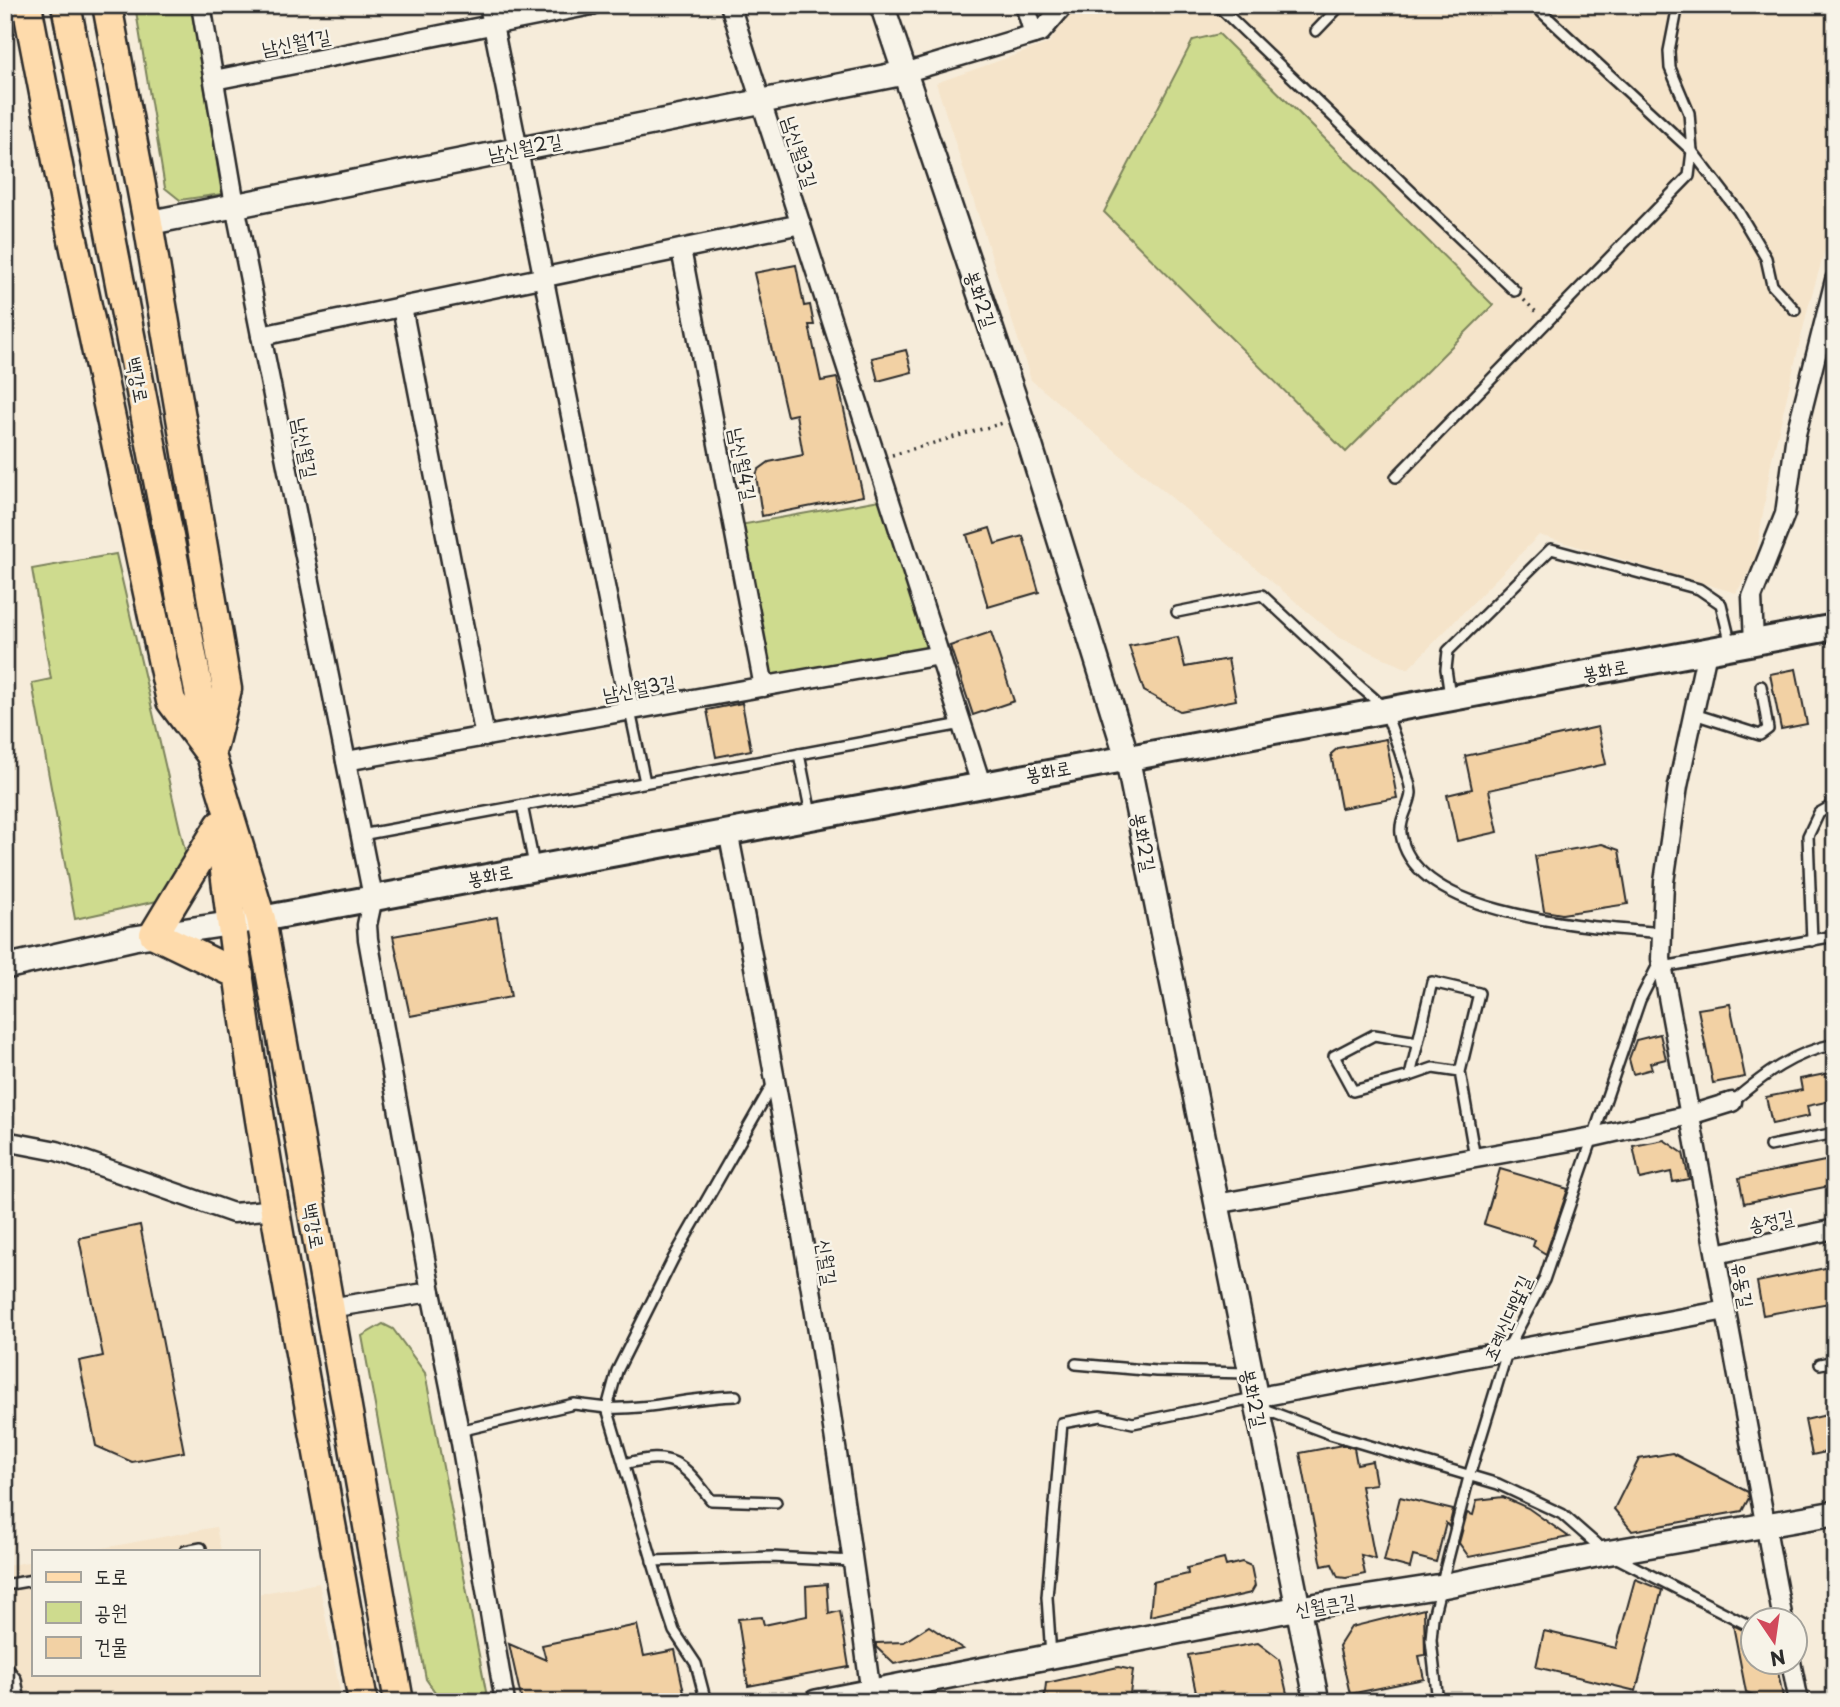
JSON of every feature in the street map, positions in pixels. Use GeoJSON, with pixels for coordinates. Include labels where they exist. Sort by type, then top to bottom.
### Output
{"type":"FeatureCollection","features":[{"type":"Feature","properties":{"kind":"main road"},"geometry":{"type":"LineString","coordinates":[[27,5],[65,202],[171,701],[211,755]]}},
{"type":"Feature","properties":{"kind":"main road","name":"백강로"},"geometry":{"type":"LineString","coordinates":[[66,5],[211,755],[230,922],[362,1698]]}},
{"type":"Feature","properties":{"kind":"main road"},"geometry":{"type":"LineString","coordinates":[[107,5],[148,223],[227,689],[211,755]]}},
{"type":"Feature","properties":{"kind":"main road","name":"봉화로"},"geometry":{"type":"LineString","coordinates":[[261,919],[1835,627]]}},
{"type":"Feature","properties":{"kind":"main road","name":"백강로"},"geometry":{"type":"LineString","coordinates":[[211,755],[261,919],[329,1308],[401,1694]]}},
{"type":"Feature","properties":{"kind":"main road"},"geometry":{"type":"LineString","coordinates":[[220,825],[154,934],[239,975]]}},
{"type":"Feature","properties":{"kind":"street","name":"남신월길"},"geometry":{"type":"LineString","coordinates":[[201,5],[235,205],[373,897]]}},
{"type":"Feature","properties":{"kind":"street"},"geometry":{"type":"LineString","coordinates":[[489,5],[630,711]]}},
{"type":"Feature","properties":{"kind":"street","name":"남신월1길"},"geometry":{"type":"LineString","coordinates":[[214,80],[592,5]]}},
{"type":"Feature","properties":{"kind":"street"},"geometry":{"type":"LineString","coordinates":[[730,5],[762,101]]}},
{"type":"Feature","properties":{"kind":"street","name":"봉화2길"},"geometry":{"type":"LineString","coordinates":[[882,5],[1021,417],[1127,757],[1317,1702]]}},
{"type":"Feature","properties":{"kind":"street"},"geometry":{"type":"LineString","coordinates":[[1026,5],[1034,34]]}},
{"type":"Feature","properties":{"kind":"street"},"geometry":{"type":"LineString","coordinates":[[904,73],[1041,32],[1064,5]]}},
{"type":"Feature","properties":{"kind":"street","name":"남신월2길"},"geometry":{"type":"LineString","coordinates":[[148,223],[904,73]]}},
{"type":"Feature","properties":{"kind":"street","name":"남신월3길"},"geometry":{"type":"LineString","coordinates":[[762,101],[981,784]]}},
{"type":"Feature","properties":{"kind":"street"},"geometry":{"type":"LineString","coordinates":[[261,336],[801,224]]}},
{"type":"Feature","properties":{"kind":"street","name":"남신월4길"},"geometry":{"type":"LineString","coordinates":[[681,249],[764,687]]}},
{"type":"Feature","properties":{"kind":"street","name":"유동길"},"geometry":{"type":"LineString","coordinates":[[1781,1606],[1662,963],[1664,882],[1678,786],[1694,714],[1731,647],[1785,514],[1796,434],[1835,280]]}},
{"type":"Feature","properties":{"kind":"street"},"geometry":{"type":"LineString","coordinates":[[402,307],[485,737]]}},
{"type":"Feature","properties":{"kind":"street","name":"남신월3길"},"geometry":{"type":"LineString","coordinates":[[346,761],[940,655]]}},
{"type":"Feature","properties":{"kind":"street","name":"신월길"},"geometry":{"type":"LineString","coordinates":[[728,831],[777,1078],[853,1561],[871,1696]]}},
{"type":"Feature","properties":{"kind":"street"},"geometry":{"type":"LineString","coordinates":[[373,897],[367,925],[368,939],[430,1292],[459,1430],[505,1702]]}},
{"type":"Feature","properties":{"kind":"street"},"geometry":{"type":"LineString","coordinates":[[5,967],[154,934],[261,919]]}},
{"type":"Feature","properties":{"kind":"street"},"geometry":{"type":"LineString","coordinates":[[1216,1204],[1593,1137],[1690,1115],[1732,1102]]}},
{"type":"Feature","properties":{"kind":"street"},"geometry":{"type":"LineString","coordinates":[[5,1141],[57,1151],[233,1213],[277,1209]]}},
{"type":"Feature","properties":{"kind":"street","name":"송정길"},"geometry":{"type":"LineString","coordinates":[[1716,1254],[1835,1229]]}},
{"type":"Feature","properties":{"kind":"street"},"geometry":{"type":"LineString","coordinates":[[329,1308],[430,1292]]}},
{"type":"Feature","properties":{"kind":"street"},"geometry":{"type":"LineString","coordinates":[[1255,1402],[1509,1349],[1726,1310]]}},
{"type":"Feature","properties":{"kind":"street","name":"신월큰길"},"geometry":{"type":"LineString","coordinates":[[816,1702],[871,1696],[1051,1656],[1299,1608],[1443,1586],[1606,1553],[1835,1513]]}},
{"type":"Feature","properties":{"kind":"street"},"geometry":{"type":"LineString","coordinates":[[1794,1676],[1799,1702]]}},
{"type":"Feature","properties":{"kind":"lane"},"geometry":{"type":"LineString","coordinates":[[1217,5],[1515,291]]}},
{"type":"Feature","properties":{"kind":"lane"},"geometry":{"type":"LineString","coordinates":[[1316,31],[1341,5]]}},
{"type":"Feature","properties":{"kind":"lane"},"geometry":{"type":"LineString","coordinates":[[1534,5],[1692,151],[1738,211],[1766,258],[1772,285],[1795,310]]}},
{"type":"Feature","properties":{"kind":"lane"},"geometry":{"type":"LineString","coordinates":[[1396,477],[1676,193],[1689,176],[1692,151],[1689,113],[1670,68],[1669,51],[1678,5]]}},
{"type":"Feature","properties":{"kind":"lane"},"geometry":{"type":"LineString","coordinates":[[1450,698],[1446,669],[1448,651],[1551,549],[1699,589],[1721,604],[1731,647]]}},
{"type":"Feature","properties":{"kind":"lane"},"geometry":{"type":"LineString","coordinates":[[1177,612],[1262,595],[1385,710],[1411,794],[1402,816],[1401,832],[1406,851],[1416,867],[1433,880],[1497,911],[1564,924],[1663,933]]}},
{"type":"Feature","properties":{"kind":"lane"},"geometry":{"type":"LineString","coordinates":[[1694,714],[1760,735],[1769,729],[1761,686]]}},
{"type":"Feature","properties":{"kind":"lane"},"geometry":{"type":"LineString","coordinates":[[630,711],[645,782]]}},
{"type":"Feature","properties":{"kind":"lane"},"geometry":{"type":"LineString","coordinates":[[360,835],[962,724]]}},
{"type":"Feature","properties":{"kind":"lane"},"geometry":{"type":"LineString","coordinates":[[799,754],[811,816]]}},
{"type":"Feature","properties":{"kind":"lane"},"geometry":{"type":"LineString","coordinates":[[1812,941],[1808,836],[1819,813],[1835,804]]}},
{"type":"Feature","properties":{"kind":"lane"},"geometry":{"type":"LineString","coordinates":[[522,805],[534,867]]}},
{"type":"Feature","properties":{"kind":"lane"},"geometry":{"type":"LineString","coordinates":[[1662,963],[1835,936]]}},
{"type":"Feature","properties":{"kind":"lane","name":"조례신대앞길"},"geometry":{"type":"LineString","coordinates":[[1438,1702],[1431,1640],[1433,1617],[1470,1473],[1509,1349],[1544,1280],[1640,1000],[1662,963]]}},
{"type":"Feature","properties":{"kind":"lane"},"geometry":{"type":"LineString","coordinates":[[1410,1076],[1432,982],[1479,993],[1460,1072],[1475,1158]]}},
{"type":"Feature","properties":{"kind":"lane"},"geometry":{"type":"LineString","coordinates":[[1418,1042],[1374,1035],[1334,1056],[1353,1091],[1433,1068],[1460,1072]]}},
{"type":"Feature","properties":{"kind":"lane"},"geometry":{"type":"LineString","coordinates":[[1732,1102],[1758,1080],[1806,1050],[1835,1044]]}},
{"type":"Feature","properties":{"kind":"lane"},"geometry":{"type":"LineString","coordinates":[[706,1702],[696,1664],[674,1631],[607,1408],[617,1371],[638,1334],[673,1259],[777,1078]]}},
{"type":"Feature","properties":{"kind":"lane"},"geometry":{"type":"LineString","coordinates":[[1770,1146],[1835,1133]]}},
{"type":"Feature","properties":{"kind":"lane"},"geometry":{"type":"LineString","coordinates":[[1820,1364],[1835,1361]]}},
{"type":"Feature","properties":{"kind":"lane"},"geometry":{"type":"LineString","coordinates":[[1076,1364],[1156,1371],[1249,1373]]}},
{"type":"Feature","properties":{"kind":"lane"},"geometry":{"type":"LineString","coordinates":[[459,1430],[574,1404],[633,1409],[684,1400],[736,1396]]}},
{"type":"Feature","properties":{"kind":"lane"},"geometry":{"type":"LineString","coordinates":[[1051,1656],[1047,1597],[1062,1423],[1101,1416],[1133,1423],[1255,1402],[1330,1434],[1470,1473],[1562,1514],[1606,1553],[1738,1620]]}},
{"type":"Feature","properties":{"kind":"lane"},"geometry":{"type":"LineString","coordinates":[[624,1464],[655,1456],[688,1470],[711,1500],[776,1502]]}},
{"type":"Feature","properties":{"kind":"lane"},"geometry":{"type":"LineString","coordinates":[[190,1550],[201,1548]]}},
{"type":"Feature","properties":{"kind":"lane"},"geometry":{"type":"LineString","coordinates":[[652,1561],[771,1557],[853,1561]]}},
{"type":"Feature","properties":{"kind":"lane"},"geometry":{"type":"LineString","coordinates":[[5,1585],[32,1580]]}},
{"type":"Feature","properties":{"kind":"lane"},"geometry":{"type":"LineString","coordinates":[[5,1665],[16,1679],[20,1702]]}},
{"type":"Feature","properties":{"kind":"path"},"geometry":{"type":"LineString","coordinates":[[1515,291],[1548,323]]}},
{"type":"Feature","properties":{"kind":"path"},"geometry":{"type":"LineString","coordinates":[[877,460],[1021,417]]}},
{"type":"Feature","properties":{"kind":"shaded area"},"geometry":{"type":"Polygon","coordinates":[[[1073,5],[1835,5],[1835,216],[1808,308],[1771,463],[1755,563],[1736,593],[1539,535],[1408,669],[1338,637],[1031,380],[936,83],[1049,43],[1073,5]]]}},
{"type":"Feature","properties":{"kind":"shaded area"},"geometry":{"type":"Polygon","coordinates":[[[216,1527],[221,1550],[92,1550],[216,1527]]]}},
{"type":"Feature","properties":{"kind":"shaded area"},"geometry":{"type":"Polygon","coordinates":[[[32,1561],[32,1676],[259,1676],[259,1594],[319,1583],[342,1702],[5,1702],[5,1566],[32,1561]]]}},
{"type":"Feature","properties":{"kind":"green space"},"geometry":{"type":"Polygon","coordinates":[[[135,5],[191,5],[222,194],[180,200],[165,188],[135,5]]]}},
{"type":"Feature","properties":{"kind":"green space"},"geometry":{"type":"Polygon","coordinates":[[[1219,34],[1493,305],[1346,452],[1104,212],[1193,40],[1219,34]]]}},
{"type":"Feature","properties":{"kind":"green space"},"geometry":{"type":"Polygon","coordinates":[[[880,500],[928,650],[770,679],[740,525],[880,500]]]}},
{"type":"Feature","properties":{"kind":"green space"},"geometry":{"type":"Polygon","coordinates":[[[116,554],[186,855],[157,901],[75,919],[32,683],[51,679],[32,569],[116,554]]]}},
{"type":"Feature","properties":{"kind":"green space"},"geometry":{"type":"Polygon","coordinates":[[[383,1324],[393,1329],[425,1373],[488,1702],[442,1702],[426,1679],[362,1336],[383,1324]]]}},
{"type":"Feature","properties":{"kind":"building"},"geometry":{"type":"Polygon","coordinates":[[[796,265],[804,306],[810,305],[814,325],[809,325],[821,381],[837,378],[863,496],[762,516],[756,475],[758,470],[769,462],[803,455],[796,414],[787,416],[754,273],[796,265]]]}},
{"type":"Feature","properties":{"kind":"building"},"geometry":{"type":"Polygon","coordinates":[[[906,350],[912,372],[878,381],[872,358],[906,350]]]}},
{"type":"Feature","properties":{"kind":"building"},"geometry":{"type":"Polygon","coordinates":[[[990,528],[995,544],[1023,536],[1039,592],[988,607],[967,535],[990,528]]]}},
{"type":"Feature","properties":{"kind":"building"},"geometry":{"type":"Polygon","coordinates":[[[991,632],[1014,701],[973,715],[950,646],[991,632]]]}},
{"type":"Feature","properties":{"kind":"building"},"geometry":{"type":"Polygon","coordinates":[[[1178,637],[1185,667],[1228,659],[1236,700],[1180,711],[1144,691],[1129,646],[1178,637]]]}},
{"type":"Feature","properties":{"kind":"building"},"geometry":{"type":"Polygon","coordinates":[[[1796,669],[1807,724],[1781,729],[1770,674],[1796,669]]]}},
{"type":"Feature","properties":{"kind":"building"},"geometry":{"type":"Polygon","coordinates":[[[742,703],[751,750],[716,757],[707,710],[742,703]]]}},
{"type":"Feature","properties":{"kind":"building"},"geometry":{"type":"Polygon","coordinates":[[[1598,727],[1606,764],[1489,790],[1498,832],[1457,841],[1447,795],[1472,789],[1465,756],[1598,727]]]}},
{"type":"Feature","properties":{"kind":"building"},"geometry":{"type":"Polygon","coordinates":[[[1386,739],[1397,798],[1341,808],[1331,754],[1338,748],[1386,739]]]}},
{"type":"Feature","properties":{"kind":"building"},"geometry":{"type":"Polygon","coordinates":[[[1602,844],[1619,850],[1628,904],[1562,914],[1544,911],[1535,856],[1602,844]]]}},
{"type":"Feature","properties":{"kind":"building"},"geometry":{"type":"Polygon","coordinates":[[[497,917],[511,997],[410,1016],[393,936],[497,917]]]}},
{"type":"Feature","properties":{"kind":"building"},"geometry":{"type":"Polygon","coordinates":[[[1730,1004],[1745,1077],[1713,1083],[1698,1009],[1730,1004]]]}},
{"type":"Feature","properties":{"kind":"building"},"geometry":{"type":"Polygon","coordinates":[[[1660,1034],[1666,1059],[1650,1063],[1652,1069],[1633,1074],[1629,1059],[1636,1040],[1660,1034]]]}},
{"type":"Feature","properties":{"kind":"building"},"geometry":{"type":"Polygon","coordinates":[[[1835,1072],[1835,1100],[1807,1106],[1809,1116],[1772,1124],[1766,1097],[1802,1090],[1800,1079],[1835,1072]]]}},
{"type":"Feature","properties":{"kind":"building"},"geometry":{"type":"Polygon","coordinates":[[[1664,1140],[1683,1153],[1689,1179],[1673,1182],[1671,1172],[1640,1179],[1633,1146],[1664,1140]]]}},
{"type":"Feature","properties":{"kind":"building"},"geometry":{"type":"Polygon","coordinates":[[[1835,1159],[1835,1185],[1744,1203],[1739,1178],[1835,1159]]]}},
{"type":"Feature","properties":{"kind":"building"},"geometry":{"type":"Polygon","coordinates":[[[1500,1169],[1568,1189],[1546,1254],[1533,1246],[1535,1240],[1484,1224],[1500,1169]]]}},
{"type":"Feature","properties":{"kind":"building"},"geometry":{"type":"Polygon","coordinates":[[[140,1225],[184,1452],[132,1462],[96,1446],[79,1361],[103,1356],[79,1238],[140,1225]]]}},
{"type":"Feature","properties":{"kind":"building"},"geometry":{"type":"Polygon","coordinates":[[[1835,1266],[1835,1302],[1763,1315],[1757,1282],[1835,1266]]]}},
{"type":"Feature","properties":{"kind":"building"},"geometry":{"type":"Polygon","coordinates":[[[1835,1413],[1835,1450],[1812,1455],[1805,1420],[1835,1413]]]}},
{"type":"Feature","properties":{"kind":"building"},"geometry":{"type":"Polygon","coordinates":[[[1342,1445],[1354,1448],[1357,1464],[1372,1461],[1376,1484],[1361,1486],[1375,1559],[1361,1555],[1365,1574],[1346,1578],[1338,1577],[1332,1564],[1322,1566],[1300,1453],[1342,1445]]]}},
{"type":"Feature","properties":{"kind":"building"},"geometry":{"type":"Polygon","coordinates":[[[1672,1453],[1748,1492],[1749,1498],[1742,1511],[1632,1531],[1614,1509],[1639,1459],[1672,1453]]]}},
{"type":"Feature","properties":{"kind":"building"},"geometry":{"type":"Polygon","coordinates":[[[1400,1497],[1453,1510],[1449,1527],[1446,1523],[1436,1562],[1413,1556],[1410,1568],[1384,1561],[1400,1497]]]}},
{"type":"Feature","properties":{"kind":"building"},"geometry":{"type":"Polygon","coordinates":[[[1503,1497],[1528,1508],[1569,1537],[1469,1557],[1459,1543],[1467,1513],[1473,1515],[1477,1500],[1503,1497]]]}},
{"type":"Feature","properties":{"kind":"building"},"geometry":{"type":"Polygon","coordinates":[[[1224,1559],[1226,1566],[1242,1562],[1251,1566],[1255,1586],[1251,1593],[1150,1616],[1153,1582],[1188,1574],[1187,1568],[1224,1559]]]}},
{"type":"Feature","properties":{"kind":"building"},"geometry":{"type":"Polygon","coordinates":[[[1635,1579],[1662,1590],[1636,1691],[1536,1667],[1544,1631],[1616,1648],[1635,1579]]]}},
{"type":"Feature","properties":{"kind":"building"},"geometry":{"type":"Polygon","coordinates":[[[827,1584],[829,1614],[840,1611],[849,1667],[748,1686],[738,1619],[762,1617],[764,1625],[807,1616],[806,1586],[827,1584]]]}},
{"type":"Feature","properties":{"kind":"building"},"geometry":{"type":"Polygon","coordinates":[[[1424,1609],[1425,1655],[1419,1656],[1424,1679],[1350,1694],[1339,1646],[1351,1627],[1424,1609]]]}},
{"type":"Feature","properties":{"kind":"building"},"geometry":{"type":"Polygon","coordinates":[[[637,1625],[644,1656],[675,1650],[685,1697],[666,1702],[522,1702],[509,1644],[546,1660],[542,1645],[637,1625]]]}},
{"type":"Feature","properties":{"kind":"building"},"geometry":{"type":"Polygon","coordinates":[[[1733,1625],[1738,1628],[1738,1651],[1733,1625]]]}},
{"type":"Feature","properties":{"kind":"building"},"geometry":{"type":"Polygon","coordinates":[[[929,1626],[963,1649],[894,1664],[876,1647],[876,1643],[904,1642],[929,1626]]]}},
{"type":"Feature","properties":{"kind":"building"},"geometry":{"type":"Polygon","coordinates":[[[1258,1643],[1279,1659],[1289,1702],[1198,1702],[1188,1655],[1258,1643]]]}},
{"type":"Feature","properties":{"kind":"building"},"geometry":{"type":"Polygon","coordinates":[[[1118,1667],[1133,1670],[1129,1702],[1044,1702],[1046,1683],[1118,1667]]]}},
{"type":"Feature","properties":{"kind":"building"},"geometry":{"type":"Polygon","coordinates":[[[1743,1676],[1779,1676],[1784,1702],[1771,1702],[1746,1692],[1743,1676]]]}}]}
